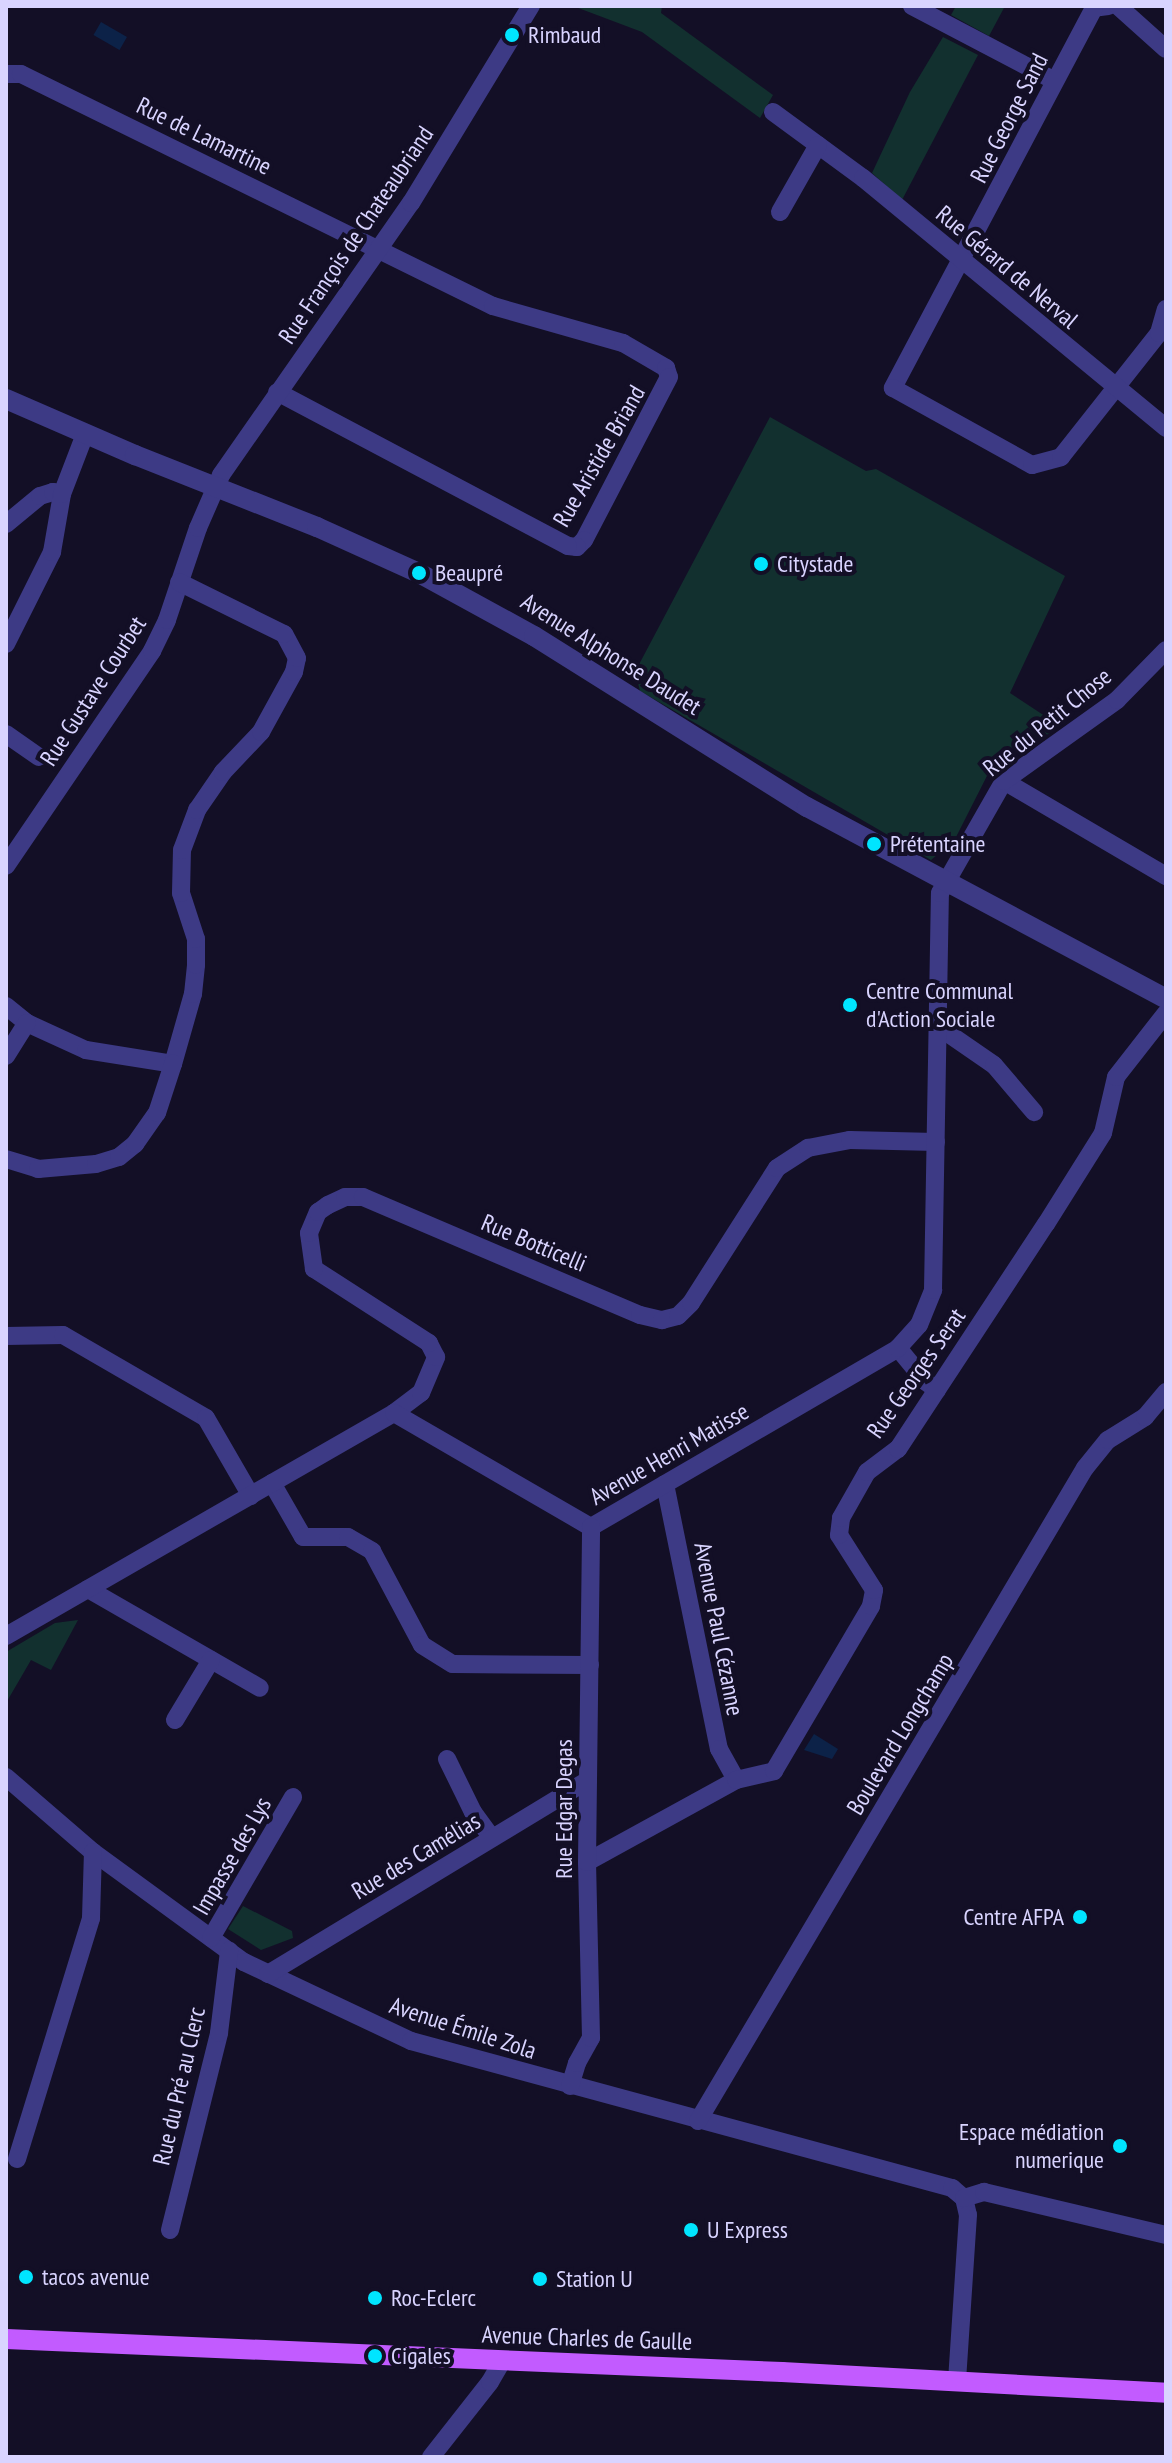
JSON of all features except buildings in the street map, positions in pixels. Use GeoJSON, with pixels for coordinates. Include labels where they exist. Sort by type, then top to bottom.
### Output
{"type":"FeatureCollection","features":[{"type":"Feature","properties":{"kind":"main road","name":"Avenue Charles de Gaulle"},"geometry":{"type":"LineString","coordinates":[[6,2339],[1166,2393]]}},
{"type":"Feature","properties":{"kind":"street","name":"Rue François de Chateaubriand"},"geometry":{"type":"LineString","coordinates":[[214,487],[441,157],[531,6]]}},
{"type":"Feature","properties":{"kind":"street"},"geometry":{"type":"LineString","coordinates":[[912,6],[1055,81]]}},
{"type":"Feature","properties":{"kind":"street","name":"Rue George Sand"},"geometry":{"type":"LineString","coordinates":[[1108,6],[1094,8],[962,263],[893,388],[1032,465],[1061,457],[1116,387]]}},
{"type":"Feature","properties":{"kind":"street"},"geometry":{"type":"LineString","coordinates":[[1118,6],[1166,49]]}},
{"type":"Feature","properties":{"kind":"street","name":"Rue de Lamartine"},"geometry":{"type":"LineString","coordinates":[[6,74],[21,74],[380,247]]}},
{"type":"Feature","properties":{"kind":"street","name":"Rue Gérard de Nerval"},"geometry":{"type":"LineString","coordinates":[[773,112],[883,195],[1166,428]]}},
{"type":"Feature","properties":{"kind":"street"},"geometry":{"type":"LineString","coordinates":[[780,212],[818,145]]}},
{"type":"Feature","properties":{"kind":"street","name":"Rue Aristide Briand"},"geometry":{"type":"LineString","coordinates":[[277,392],[568,546],[577,547],[584,540],[668,386],[666,368],[602,335],[493,306],[380,247]]}},
{"type":"Feature","properties":{"kind":"street"},"geometry":{"type":"LineString","coordinates":[[1116,387],[1159,333],[1166,309]]}},
{"type":"Feature","properties":{"kind":"street","name":"Avenue Alphonse Daudet"},"geometry":{"type":"LineString","coordinates":[[6,399],[378,553],[483,606],[807,807],[1166,999]]}},
{"type":"Feature","properties":{"kind":"street"},"geometry":{"type":"LineString","coordinates":[[6,644],[52,552],[62,494],[85,434]]}},
{"type":"Feature","properties":{"kind":"street","name":"Rue Gustave Courbet"},"geometry":{"type":"LineString","coordinates":[[6,866],[152,651],[167,620],[214,487]]}},
{"type":"Feature","properties":{"kind":"street"},"geometry":{"type":"LineString","coordinates":[[6,524],[40,496],[53,492],[62,494]]}},
{"type":"Feature","properties":{"kind":"street"},"geometry":{"type":"LineString","coordinates":[[6,1159],[38,1169],[96,1164],[119,1157],[135,1144],[157,1113],[193,994],[196,965],[196,939],[181,893],[182,850],[197,810],[223,772],[261,732],[294,672],[297,658],[284,634],[179,582]]}},
{"type":"Feature","properties":{"kind":"street","name":"Rue du Petit Chose"},"geometry":{"type":"LineString","coordinates":[[947,881],[1004,781],[1117,700],[1166,650]]}},
{"type":"Feature","properties":{"kind":"street"},"geometry":{"type":"LineString","coordinates":[[6,734],[39,757]]}},
{"type":"Feature","properties":{"kind":"street"},"geometry":{"type":"LineString","coordinates":[[1004,781],[1166,876]]}},
{"type":"Feature","properties":{"kind":"street","name":"Avenue Henri Matisse"},"geometry":{"type":"LineString","coordinates":[[394,1413],[591,1527],[898,1348],[919,1325],[933,1290],[939,905],[947,881]]}},
{"type":"Feature","properties":{"kind":"street"},"geometry":{"type":"LineString","coordinates":[[6,1006],[27,1023],[86,1050],[173,1064]]}},
{"type":"Feature","properties":{"kind":"street","name":"Rue Georges Serat"},"geometry":{"type":"LineString","coordinates":[[587,1862],[736,1780],[774,1771],[871,1606],[874,1590],[839,1535],[841,1518],[867,1472],[898,1449],[1103,1133],[1116,1077],[1166,1013]]}},
{"type":"Feature","properties":{"kind":"street"},"geometry":{"type":"LineString","coordinates":[[6,1056],[27,1023]]}},
{"type":"Feature","properties":{"kind":"street"},"geometry":{"type":"LineString","coordinates":[[936,1025],[994,1065],[1034,1112]]}},
{"type":"Feature","properties":{"kind":"street","name":"Rue Botticelli"},"geometry":{"type":"LineString","coordinates":[[394,1413],[421,1393],[436,1357],[429,1343],[314,1269],[309,1233],[318,1212],[328,1205],[345,1197],[363,1197],[640,1315],[662,1320],[678,1316],[691,1303],[777,1168],[808,1148],[850,1140],[936,1142]]}},
{"type":"Feature","properties":{"kind":"street"},"geometry":{"type":"LineString","coordinates":[[6,1336],[63,1335],[206,1418],[251,1496]]}},
{"type":"Feature","properties":{"kind":"street"},"geometry":{"type":"LineString","coordinates":[[898,1348],[925,1381],[937,1390]]}},
{"type":"Feature","properties":{"kind":"street","name":"Boulevard Longchamp"},"geometry":{"type":"LineString","coordinates":[[698,2121],[1085,1468],[1108,1440],[1145,1417],[1166,1392]]}},
{"type":"Feature","properties":{"kind":"street"},"geometry":{"type":"LineString","coordinates":[[6,1636],[394,1413]]}},
{"type":"Feature","properties":{"kind":"street"},"geometry":{"type":"LineString","coordinates":[[272,1483],[303,1537],[348,1537],[372,1551],[422,1645],[453,1664],[590,1665]]}},
{"type":"Feature","properties":{"kind":"street","name":"Avenue Paul Cézanne"},"geometry":{"type":"LineString","coordinates":[[665,1484],[719,1749],[736,1780]]}},
{"type":"Feature","properties":{"kind":"street","name":"Rue Edgar Degas"},"geometry":{"type":"LineString","coordinates":[[570,2086],[577,2063],[591,2038],[587,1862],[591,1527]]}},
{"type":"Feature","properties":{"kind":"street"},"geometry":{"type":"LineString","coordinates":[[88,1589],[260,1688]]}},
{"type":"Feature","properties":{"kind":"street"},"geometry":{"type":"LineString","coordinates":[[175,1720],[211,1660]]}},
{"type":"Feature","properties":{"kind":"street"},"geometry":{"type":"LineString","coordinates":[[447,1759],[473,1812],[492,1838]]}},
{"type":"Feature","properties":{"kind":"street","name":"Avenue Émile Zola"},"geometry":{"type":"LineString","coordinates":[[6,1777],[93,1852],[229,1951],[268,1974],[411,2041],[698,2121],[920,2178],[952,2188],[964,2198],[984,2192],[1166,2235]]}},
{"type":"Feature","properties":{"kind":"street","name":"Rue des Camélias"},"geometry":{"type":"LineString","coordinates":[[268,1974],[588,1780]]}},
{"type":"Feature","properties":{"kind":"street","name":"Impasse des Lys"},"geometry":{"type":"LineString","coordinates":[[211,1938],[293,1797]]}},
{"type":"Feature","properties":{"kind":"street"},"geometry":{"type":"LineString","coordinates":[[17,2159],[91,1918],[93,1852]]}},
{"type":"Feature","properties":{"kind":"street","name":"Rue du Pré au Clerc"},"geometry":{"type":"LineString","coordinates":[[170,2230],[219,2033],[229,1951]]}},
{"type":"Feature","properties":{"kind":"street"},"geometry":{"type":"LineString","coordinates":[[957,2382],[968,2215],[964,2198]]}},
{"type":"Feature","properties":{"kind":"street"},"geometry":{"type":"LineString","coordinates":[[431,2457],[490,2382],[502,2361]]}},
{"type":"Feature","properties":{"kind":"green space"},"geometry":{"type":"Polygon","coordinates":[[[573,6],[662,6],[661,13],[773,95],[760,118],[642,32],[573,6]]]}},
{"type":"Feature","properties":{"kind":"green space"},"geometry":{"type":"Polygon","coordinates":[[[956,6],[1005,6],[989,36],[951,15],[956,6]]]}},
{"type":"Feature","properties":{"kind":"green space"},"geometry":{"type":"Polygon","coordinates":[[[943,37],[978,55],[902,200],[872,173],[910,92],[943,37]]]}},
{"type":"Feature","properties":{"kind":"green space"},"geometry":{"type":"Polygon","coordinates":[[[770,417],[866,471],[876,469],[1065,576],[1010,693],[1054,722],[1057,729],[992,766],[954,841],[931,860],[640,691],[635,672],[770,417]]]}},
{"type":"Feature","properties":{"kind":"green space"},"geometry":{"type":"Polygon","coordinates":[[[78,1620],[51,1670],[31,1660],[6,1703],[6,1652],[55,1623],[78,1620]]]}},
{"type":"Feature","properties":{"kind":"green space"},"geometry":{"type":"Polygon","coordinates":[[[243,1906],[292,1931],[293,1938],[261,1950],[228,1929],[243,1906]]]}},
{"type":"Feature","properties":{"kind":"water"},"geometry":{"type":"Polygon","coordinates":[[[101,22],[127,37],[119,50],[94,35],[101,22]]]}},
{"type":"Feature","properties":{"kind":"water"},"geometry":{"type":"Polygon","coordinates":[[[814,1734],[838,1749],[832,1759],[804,1750],[814,1734]]]}},
{"type":"Feature","properties":{"kind":"place","name":"Rimbaud"},"geometry":{"type":"Point","coordinates":[512,35]}},
{"type":"Feature","properties":{"kind":"place","name":"Citystade"},"geometry":{"type":"Point","coordinates":[761,564]}},
{"type":"Feature","properties":{"kind":"place","name":"Beaupré"},"geometry":{"type":"Point","coordinates":[419,573]}},
{"type":"Feature","properties":{"kind":"place","name":"Prétentaine"},"geometry":{"type":"Point","coordinates":[874,844]}},
{"type":"Feature","properties":{"kind":"place","name":"Centre Communal d'Action Sociale"},"geometry":{"type":"Point","coordinates":[850,1005]}},
{"type":"Feature","properties":{"kind":"place","name":"Centre AFPA"},"geometry":{"type":"Point","coordinates":[1080,1917]}},
{"type":"Feature","properties":{"kind":"place","name":"Espace médiation numerique"},"geometry":{"type":"Point","coordinates":[1120,2146]}},
{"type":"Feature","properties":{"kind":"place","name":"U Express"},"geometry":{"type":"Point","coordinates":[691,2230]}},
{"type":"Feature","properties":{"kind":"place","name":"tacos avenue"},"geometry":{"type":"Point","coordinates":[26,2277]}},
{"type":"Feature","properties":{"kind":"place","name":"Station U"},"geometry":{"type":"Point","coordinates":[540,2279]}},
{"type":"Feature","properties":{"kind":"place","name":"Roc-Eclerc"},"geometry":{"type":"Point","coordinates":[375,2298]}},
{"type":"Feature","properties":{"kind":"place","name":"Cigales"},"geometry":{"type":"Point","coordinates":[375,2356]}}]}
